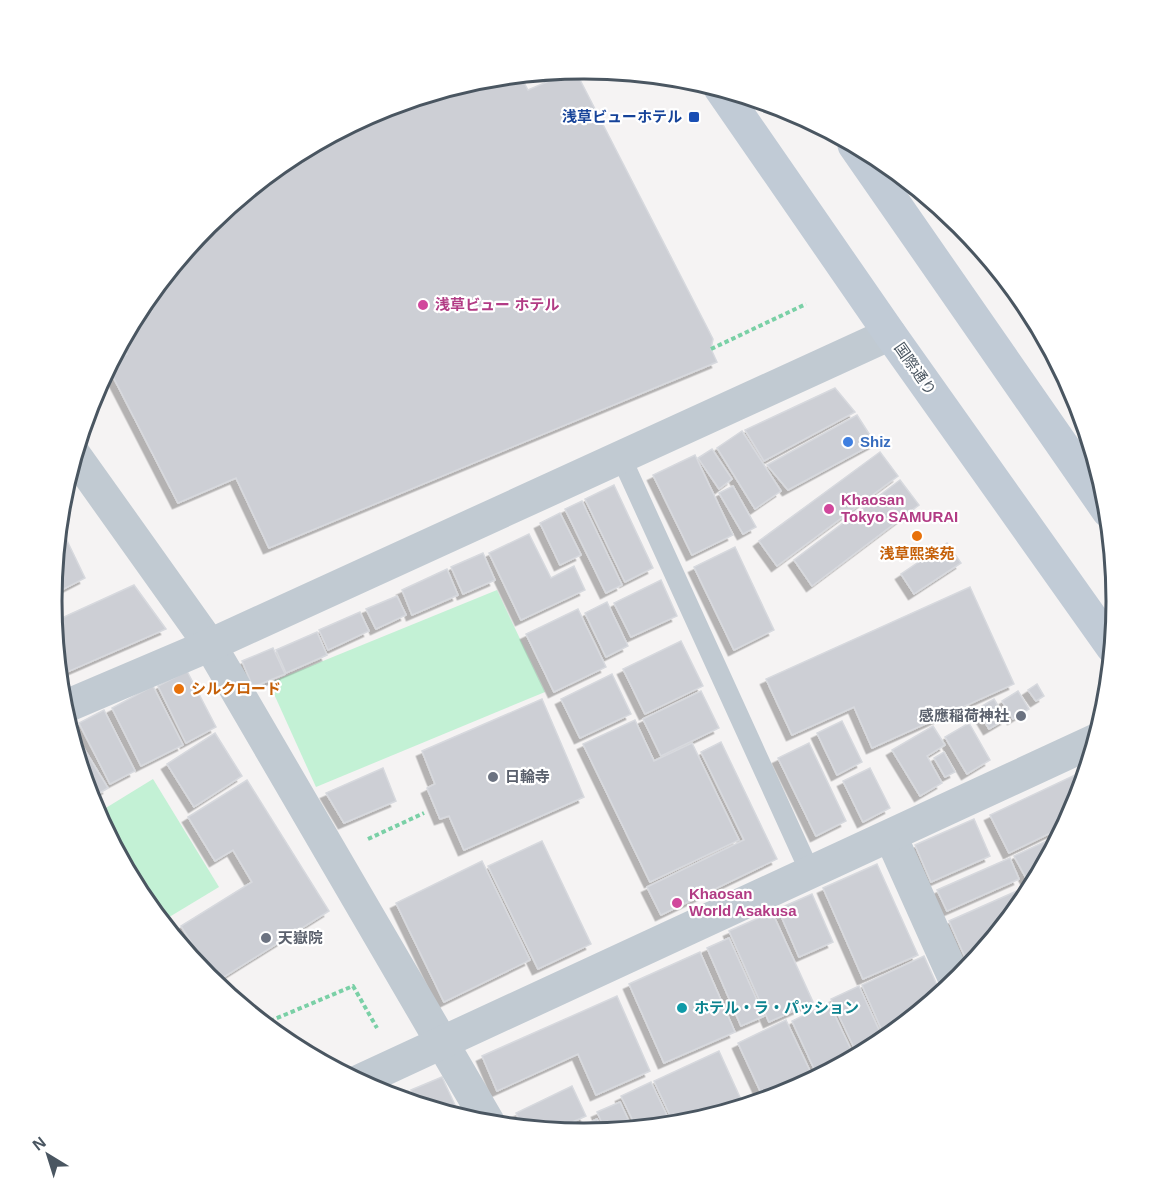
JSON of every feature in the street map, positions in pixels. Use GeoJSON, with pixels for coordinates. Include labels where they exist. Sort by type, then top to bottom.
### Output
{"type":"FeatureCollection","features":[{"type":"Feature","properties":{"kind":"main road","name":"国際通り"},"geometry":{"type":"LineString","coordinates":[[728,100],[890,334],[1105,636]]}},
{"type":"Feature","properties":{"kind":"main road"},"geometry":{"type":"LineString","coordinates":[[866,162],[1094,491]]}},
{"type":"Feature","properties":{"kind":"street"},"geometry":{"type":"LineString","coordinates":[[72,704],[210,645],[890,334]]}},
{"type":"Feature","properties":{"kind":"street"},"geometry":{"type":"LineString","coordinates":[[80,462],[210,645],[484,1114]]}},
{"type":"Feature","properties":{"kind":"street"},"geometry":{"type":"LineString","coordinates":[[368,1077],[440,1041],[891,837],[1087,744]]}},
{"type":"Feature","properties":{"kind":"street"},"geometry":{"type":"LineString","coordinates":[[891,837],[952,972]]}},
{"type":"Feature","properties":{"kind":"lane"},"geometry":{"type":"LineString","coordinates":[[621,457],[810,872]]}},
{"type":"Feature","properties":{"kind":"path"},"geometry":{"type":"LineString","coordinates":[[711,349],[806,304]]}},
{"type":"Feature","properties":{"kind":"path"},"geometry":{"type":"LineString","coordinates":[[332,855],[424,813]]}},
{"type":"Feature","properties":{"kind":"path"},"geometry":{"type":"LineString","coordinates":[[272,1020],[353,986],[397,1062]]}},
{"type":"Feature","properties":{"kind":"green space"},"geometry":{"type":"Polygon","coordinates":[[[497,590],[545,692],[316,787],[269,683],[497,590]]]}},
{"type":"Feature","properties":{"kind":"green space"},"geometry":{"type":"Polygon","coordinates":[[[153,779],[219,887],[168,918],[132,863],[104,809],[153,779]]]}},
{"type":"Feature","properties":{"kind":"building","name":"浅草ビュー ホテル"},"geometry":{"type":"Polygon","coordinates":[[[580,79],[713,339],[711,349],[717,362],[269,548],[236,478],[178,503],[112,376],[151,309],[191,257],[239,209],[266,187],[323,149],[353,133],[416,107],[449,97],[516,83],[524,82],[528,90],[552,80],[580,79]]]}},
{"type":"Feature","properties":{"kind":"building"},"geometry":{"type":"Polygon","coordinates":[[[835,388],[855,412],[764,461],[745,430],[835,388]]]}},
{"type":"Feature","properties":{"kind":"building"},"geometry":{"type":"Polygon","coordinates":[[[857,415],[875,443],[788,490],[767,465],[857,415]]]}},
{"type":"Feature","properties":{"kind":"building"},"geometry":{"type":"Polygon","coordinates":[[[742,431],[781,491],[755,509],[717,448],[742,431]]]}},
{"type":"Feature","properties":{"kind":"building"},"geometry":{"type":"Polygon","coordinates":[[[712,449],[732,479],[719,489],[698,458],[712,449]]]}},
{"type":"Feature","properties":{"kind":"building","name":"Khaosan Tokyo SAMURAI"},"geometry":{"type":"Polygon","coordinates":[[[880,452],[898,476],[777,566],[759,541],[880,452]]]}},
{"type":"Feature","properties":{"kind":"building"},"geometry":{"type":"Polygon","coordinates":[[[695,455],[733,535],[692,555],[653,475],[695,455]]]}},
{"type":"Feature","properties":{"kind":"building"},"geometry":{"type":"Polygon","coordinates":[[[900,480],[919,505],[812,586],[794,560],[900,480]]]}},
{"type":"Feature","properties":{"kind":"building"},"geometry":{"type":"Polygon","coordinates":[[[614,485],[653,568],[625,582],[585,499],[614,485]]]}},
{"type":"Feature","properties":{"kind":"building"},"geometry":{"type":"Polygon","coordinates":[[[733,486],[756,527],[743,534],[719,493],[733,486]]]}},
{"type":"Feature","properties":{"kind":"building"},"geometry":{"type":"Polygon","coordinates":[[[582,501],[622,585],[606,593],[565,509],[582,501]]]}},
{"type":"Feature","properties":{"kind":"building"},"geometry":{"type":"Polygon","coordinates":[[[560,513],[581,555],[560,565],[540,523],[560,513]]]}},
{"type":"Feature","properties":{"kind":"building"},"geometry":{"type":"Polygon","coordinates":[[[529,534],[551,578],[574,566],[585,590],[521,620],[489,553],[529,534]]]}},
{"type":"Feature","properties":{"kind":"building"},"geometry":{"type":"Polygon","coordinates":[[[66,538],[85,578],[62,590],[66,538]]]}},
{"type":"Feature","properties":{"kind":"building"},"geometry":{"type":"Polygon","coordinates":[[[947,543],[961,563],[914,594],[901,574],[947,543]]]}},
{"type":"Feature","properties":{"kind":"building"},"geometry":{"type":"Polygon","coordinates":[[[735,547],[774,630],[734,650],[694,567],[735,547]]]}},
{"type":"Feature","properties":{"kind":"building"},"geometry":{"type":"Polygon","coordinates":[[[483,553],[495,580],[463,594],[451,567],[483,553]]]}},
{"type":"Feature","properties":{"kind":"building"},"geometry":{"type":"Polygon","coordinates":[[[447,569],[458,595],[412,615],[402,590],[447,569]]]}},
{"type":"Feature","properties":{"kind":"building"},"geometry":{"type":"Polygon","coordinates":[[[661,580],[677,616],[631,637],[614,603],[661,580]]]}},
{"type":"Feature","properties":{"kind":"building"},"geometry":{"type":"Polygon","coordinates":[[[134,585],[166,629],[66,672],[62,618],[134,585]]]}},
{"type":"Feature","properties":{"kind":"building"},"geometry":{"type":"Polygon","coordinates":[[[970,587],[1014,684],[872,748],[854,707],[792,735],[766,679],[970,587]]]}},
{"type":"Feature","properties":{"kind":"building"},"geometry":{"type":"Polygon","coordinates":[[[397,596],[406,615],[376,629],[366,609],[397,596]]]}},
{"type":"Feature","properties":{"kind":"building"},"geometry":{"type":"Polygon","coordinates":[[[607,602],[628,646],[606,657],[585,613],[607,602]]]}},
{"type":"Feature","properties":{"kind":"building"},"geometry":{"type":"Polygon","coordinates":[[[578,609],[606,667],[554,692],[526,634],[578,609]]]}},
{"type":"Feature","properties":{"kind":"building"},"geometry":{"type":"Polygon","coordinates":[[[360,612],[369,631],[328,650],[319,630],[360,612]]]}},
{"type":"Feature","properties":{"kind":"building"},"geometry":{"type":"Polygon","coordinates":[[[317,632],[327,655],[286,673],[276,650],[317,632]]]}},
{"type":"Feature","properties":{"kind":"building"},"geometry":{"type":"Polygon","coordinates":[[[681,641],[703,686],[645,714],[623,669],[681,641]]]}},
{"type":"Feature","properties":{"kind":"building"},"geometry":{"type":"Polygon","coordinates":[[[273,648],[285,674],[253,687],[242,661],[273,648]]]}},
{"type":"Feature","properties":{"kind":"building"},"geometry":{"type":"Polygon","coordinates":[[[187,671],[216,727],[186,743],[158,686],[187,671]]]}},
{"type":"Feature","properties":{"kind":"building"},"geometry":{"type":"Polygon","coordinates":[[[612,674],[631,714],[580,738],[561,699],[612,674]]]}},
{"type":"Feature","properties":{"kind":"building"},"geometry":{"type":"Polygon","coordinates":[[[1037,684],[1044,696],[1036,701],[1028,690],[1037,684]]]}},
{"type":"Feature","properties":{"kind":"building"},"geometry":{"type":"Polygon","coordinates":[[[153,686],[183,745],[141,766],[112,708],[153,686]]]}},
{"type":"Feature","properties":{"kind":"building"},"geometry":{"type":"Polygon","coordinates":[[[701,691],[719,728],[661,756],[643,719],[701,691]]]}},
{"type":"Feature","properties":{"kind":"building"},"geometry":{"type":"Polygon","coordinates":[[[1018,691],[1029,709],[1013,719],[1002,701],[1018,691]]]}},
{"type":"Feature","properties":{"kind":"building"},"geometry":{"type":"Polygon","coordinates":[[[542,699],[584,797],[464,850],[449,816],[440,819],[427,788],[435,784],[422,751],[542,699]]]}},
{"type":"Feature","properties":{"kind":"building"},"geometry":{"type":"Polygon","coordinates":[[[994,699],[1006,719],[989,729],[977,709],[994,699]]]}},
{"type":"Feature","properties":{"kind":"building"},"geometry":{"type":"Polygon","coordinates":[[[104,710],[135,771],[110,784],[79,723],[104,710]]]}},
{"type":"Feature","properties":{"kind":"building"},"geometry":{"type":"Polygon","coordinates":[[[635,720],[654,761],[692,743],[739,840],[650,882],[583,744],[635,720]]]}},
{"type":"Feature","properties":{"kind":"building"},"geometry":{"type":"Polygon","coordinates":[[[842,721],[862,762],[837,775],[817,733],[842,721]]]}},
{"type":"Feature","properties":{"kind":"building"},"geometry":{"type":"Polygon","coordinates":[[[969,723],[990,760],[967,774],[945,737],[969,723]]]}},
{"type":"Feature","properties":{"kind":"building"},"geometry":{"type":"Polygon","coordinates":[[[933,726],[945,745],[927,756],[942,783],[920,796],[892,750],[933,726]]]}},
{"type":"Feature","properties":{"kind":"building"},"geometry":{"type":"Polygon","coordinates":[[[215,733],[242,776],[194,807],[167,764],[215,733]]]}},
{"type":"Feature","properties":{"kind":"building"},"geometry":{"type":"Polygon","coordinates":[[[721,742],[777,859],[661,915],[647,887],[744,840],[701,752],[721,742]]]}},
{"type":"Feature","properties":{"kind":"building"},"geometry":{"type":"Polygon","coordinates":[[[809,743],[846,821],[816,836],[778,758],[809,743]]]}},
{"type":"Feature","properties":{"kind":"building"},"geometry":{"type":"Polygon","coordinates":[[[81,744],[108,788],[98,794],[81,744]]]}},
{"type":"Feature","properties":{"kind":"building"},"geometry":{"type":"Polygon","coordinates":[[[944,752],[955,772],[945,777],[934,758],[944,752]]]}},
{"type":"Feature","properties":{"kind":"building"},"geometry":{"type":"Polygon","coordinates":[[[383,768],[396,801],[344,823],[326,793],[383,768]]]}},
{"type":"Feature","properties":{"kind":"building"},"geometry":{"type":"Polygon","coordinates":[[[870,768],[890,808],[863,822],[843,781],[870,768]]]}},
{"type":"Feature","properties":{"kind":"building"},"geometry":{"type":"Polygon","coordinates":[[[1077,774],[1054,831],[1009,853],[990,815],[1077,774]]]}},
{"type":"Feature","properties":{"kind":"building"},"geometry":{"type":"Polygon","coordinates":[[[247,780],[329,911],[222,978],[198,953],[181,926],[252,882],[233,850],[215,861],[188,817],[247,780]]]}},
{"type":"Feature","properties":{"kind":"building"},"geometry":{"type":"Polygon","coordinates":[[[974,819],[990,856],[931,882],[915,845],[974,819]]]}},
{"type":"Feature","properties":{"kind":"building"},"geometry":{"type":"Polygon","coordinates":[[[1049,839],[1026,879],[1014,856],[1049,839]]]}},
{"type":"Feature","properties":{"kind":"building"},"geometry":{"type":"Polygon","coordinates":[[[542,841],[591,944],[538,969],[488,866],[542,841]]]}},
{"type":"Feature","properties":{"kind":"building"},"geometry":{"type":"Polygon","coordinates":[[[1010,858],[1019,879],[947,911],[937,890],[1010,858]]]}},
{"type":"Feature","properties":{"kind":"building"},"geometry":{"type":"Polygon","coordinates":[[[482,861],[530,960],[444,1002],[396,903],[482,861]]]}},
{"type":"Feature","properties":{"kind":"building"},"geometry":{"type":"Polygon","coordinates":[[[877,864],[918,955],[863,979],[823,888],[877,864]]]}},
{"type":"Feature","properties":{"kind":"building"},"geometry":{"type":"Polygon","coordinates":[[[1019,890],[999,920],[965,958],[949,921],[1019,890]]]}},
{"type":"Feature","properties":{"kind":"building"},"geometry":{"type":"Polygon","coordinates":[[[812,894],[833,942],[799,957],[778,909],[812,894]]]}},
{"type":"Feature","properties":{"kind":"building"},"geometry":{"type":"Polygon","coordinates":[[[772,912],[813,1002],[769,1022],[729,931],[772,912]]]}},
{"type":"Feature","properties":{"kind":"building"},"geometry":{"type":"Polygon","coordinates":[[[729,938],[764,1016],[741,1026],[707,948],[729,938]]]}},
{"type":"Feature","properties":{"kind":"building","name":"ホテル・ラ・パッション"},"geometry":{"type":"Polygon","coordinates":[[[700,952],[735,1032],[664,1063],[629,984],[700,952]]]}},
{"type":"Feature","properties":{"kind":"building"},"geometry":{"type":"Polygon","coordinates":[[[924,956],[937,986],[882,1030],[862,985],[924,956]]]}},
{"type":"Feature","properties":{"kind":"building"},"geometry":{"type":"Polygon","coordinates":[[[859,986],[880,1032],[854,1048],[831,999],[859,986]]]}},
{"type":"Feature","properties":{"kind":"building"},"geometry":{"type":"Polygon","coordinates":[[[617,996],[650,1071],[596,1095],[578,1054],[497,1091],[482,1056],[617,996]]]}},
{"type":"Feature","properties":{"kind":"building"},"geometry":{"type":"Polygon","coordinates":[[[829,1003],[851,1050],[815,1070],[792,1021],[829,1003]]]}},
{"type":"Feature","properties":{"kind":"building"},"geometry":{"type":"Polygon","coordinates":[[[786,1020],[810,1071],[761,1093],[738,1043],[786,1020]]]}},
{"type":"Feature","properties":{"kind":"building"},"geometry":{"type":"Polygon","coordinates":[[[719,1051],[741,1099],[671,1117],[654,1081],[719,1051]]]}},
{"type":"Feature","properties":{"kind":"building"},"geometry":{"type":"Polygon","coordinates":[[[442,1077],[456,1108],[413,1095],[411,1090],[442,1077]]]}},
{"type":"Feature","properties":{"kind":"building"},"geometry":{"type":"Polygon","coordinates":[[[651,1082],[668,1117],[633,1122],[621,1096],[651,1082]]]}},
{"type":"Feature","properties":{"kind":"building"},"geometry":{"type":"Polygon","coordinates":[[[572,1086],[586,1116],[569,1124],[550,1123],[520,1120],[516,1113],[572,1086]]]}},
{"type":"Feature","properties":{"kind":"building"},"geometry":{"type":"Polygon","coordinates":[[[620,1102],[629,1122],[602,1123],[597,1112],[620,1102]]]}},
{"type":"Feature","properties":{"kind":"building"},"geometry":{"type":"Polygon","coordinates":[[[597,1119],[599,1124],[587,1124],[597,1119]]]}},
{"type":"Feature","properties":{"kind":"place","name":"浅草ビューホテル"},"geometry":{"type":"Point","coordinates":[694,117]}},
{"type":"Feature","properties":{"kind":"place","name":"浅草ビュー ホテル"},"geometry":{"type":"Point","coordinates":[423,305]}},
{"type":"Feature","properties":{"kind":"place","name":"Shiz"},"geometry":{"type":"Point","coordinates":[848,442]}},
{"type":"Feature","properties":{"kind":"place","name":"Khaosan Tokyo SAMURAI"},"geometry":{"type":"Point","coordinates":[829,509]}},
{"type":"Feature","properties":{"kind":"place","name":"浅草熙楽苑"},"geometry":{"type":"Point","coordinates":[917,536]}},
{"type":"Feature","properties":{"kind":"place","name":"シルクロード"},"geometry":{"type":"Point","coordinates":[179,689]}},
{"type":"Feature","properties":{"kind":"place","name":"感應稲荷神社"},"geometry":{"type":"Point","coordinates":[1021,716]}},
{"type":"Feature","properties":{"kind":"place","name":"日輪寺"},"geometry":{"type":"Point","coordinates":[493,777]}},
{"type":"Feature","properties":{"kind":"place","name":"Khaosan World Asakusa"},"geometry":{"type":"Point","coordinates":[677,903]}},
{"type":"Feature","properties":{"kind":"place","name":"天嶽院"},"geometry":{"type":"Point","coordinates":[266,938]}},
{"type":"Feature","properties":{"kind":"place","name":"ホテル・ラ・パッション"},"geometry":{"type":"Point","coordinates":[682,1008]}}]}
